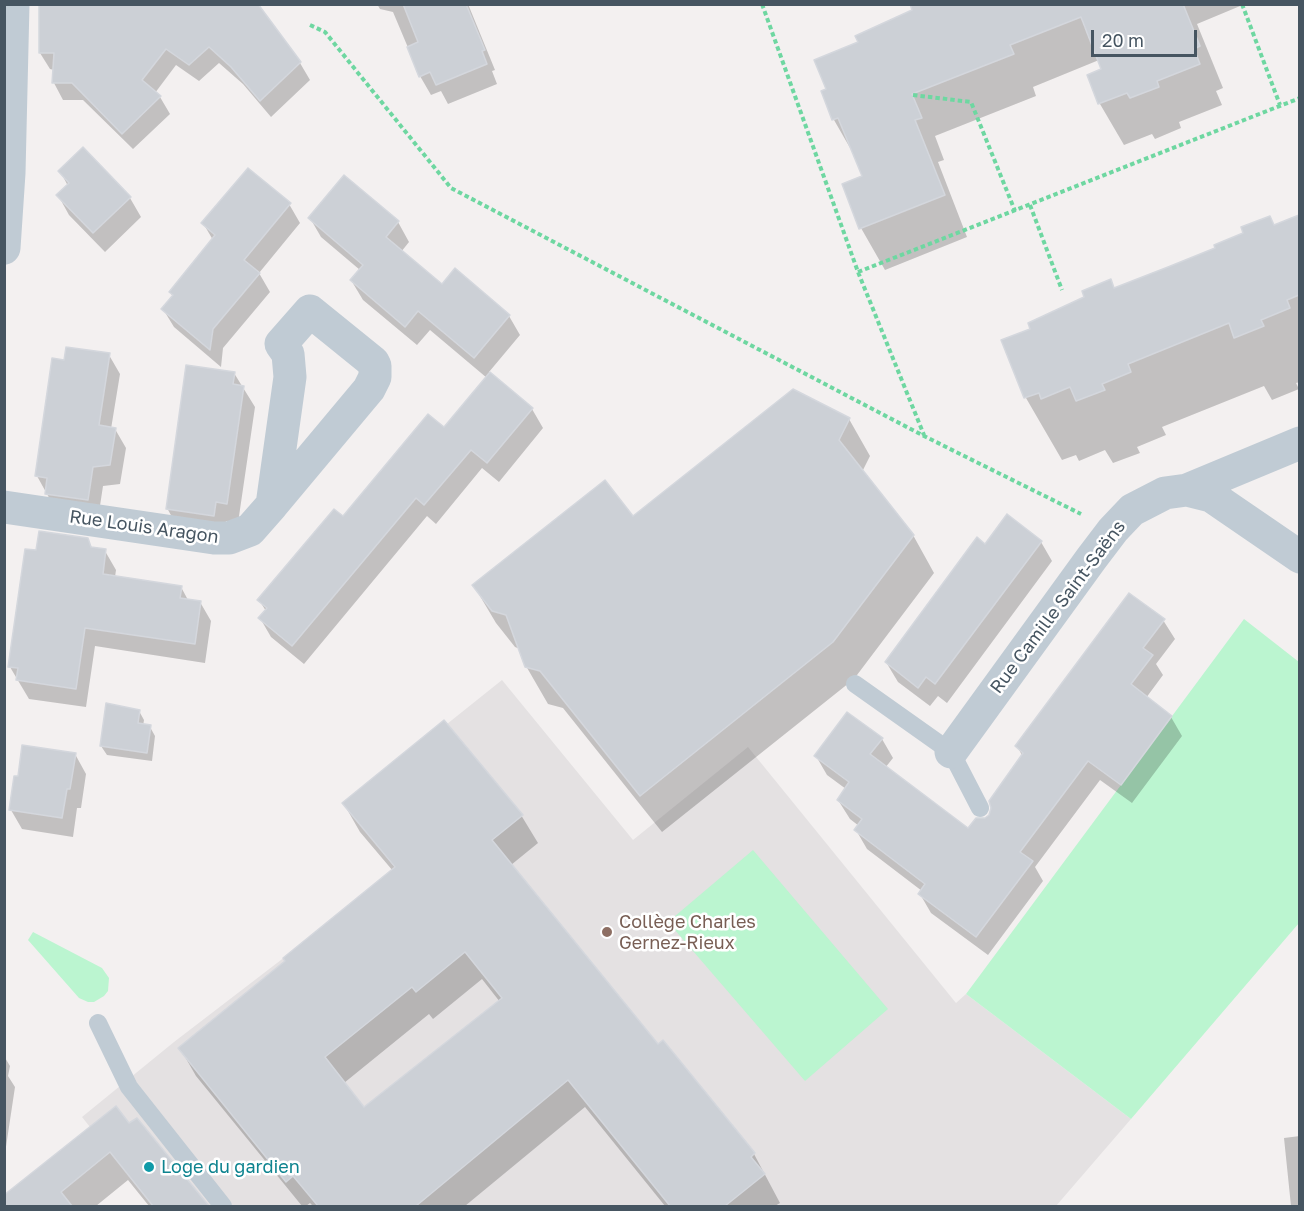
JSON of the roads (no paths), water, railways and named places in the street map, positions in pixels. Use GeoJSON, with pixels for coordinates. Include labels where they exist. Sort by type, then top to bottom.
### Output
{"type":"FeatureCollection","features":[{"type":"Feature","properties":{"kind":"street"},"geometry":{"type":"LineString","coordinates":[[4,248],[9,173],[13,4]]}},
{"type":"Feature","properties":{"kind":"street","name":"Rue Louis Aragon"},"geometry":{"type":"LineString","coordinates":[[4,507],[214,538],[229,538],[250,530],[272,505],[369,389],[375,377],[373,362],[310,311],[281,344],[288,354],[290,377],[272,505]]}},
{"type":"Feature","properties":{"kind":"street","name":"Rue Camille Saint-Saëns"},"geometry":{"type":"LineString","coordinates":[[951,752],[1113,530],[1132,510],[1165,493],[1187,490],[1299,443]]}},
{"type":"Feature","properties":{"kind":"street"},"geometry":{"type":"LineString","coordinates":[[1187,490],[1211,496],[1299,557]]}},
{"type":"Feature","properties":{"kind":"lane"},"geometry":{"type":"LineString","coordinates":[[855,684],[951,752],[980,808]]}},
{"type":"Feature","properties":{"kind":"lane"},"geometry":{"type":"LineString","coordinates":[[98,1023],[129,1087],[223,1206]]}},
{"type":"Feature","properties":{"kind":"place","name":"Collège Charles Gernez-Rieux"},"geometry":{"type":"Point","coordinates":[607,932]}},
{"type":"Feature","properties":{"kind":"place","name":"Loge du gardien"},"geometry":{"type":"Point","coordinates":[149,1167]}}]}
